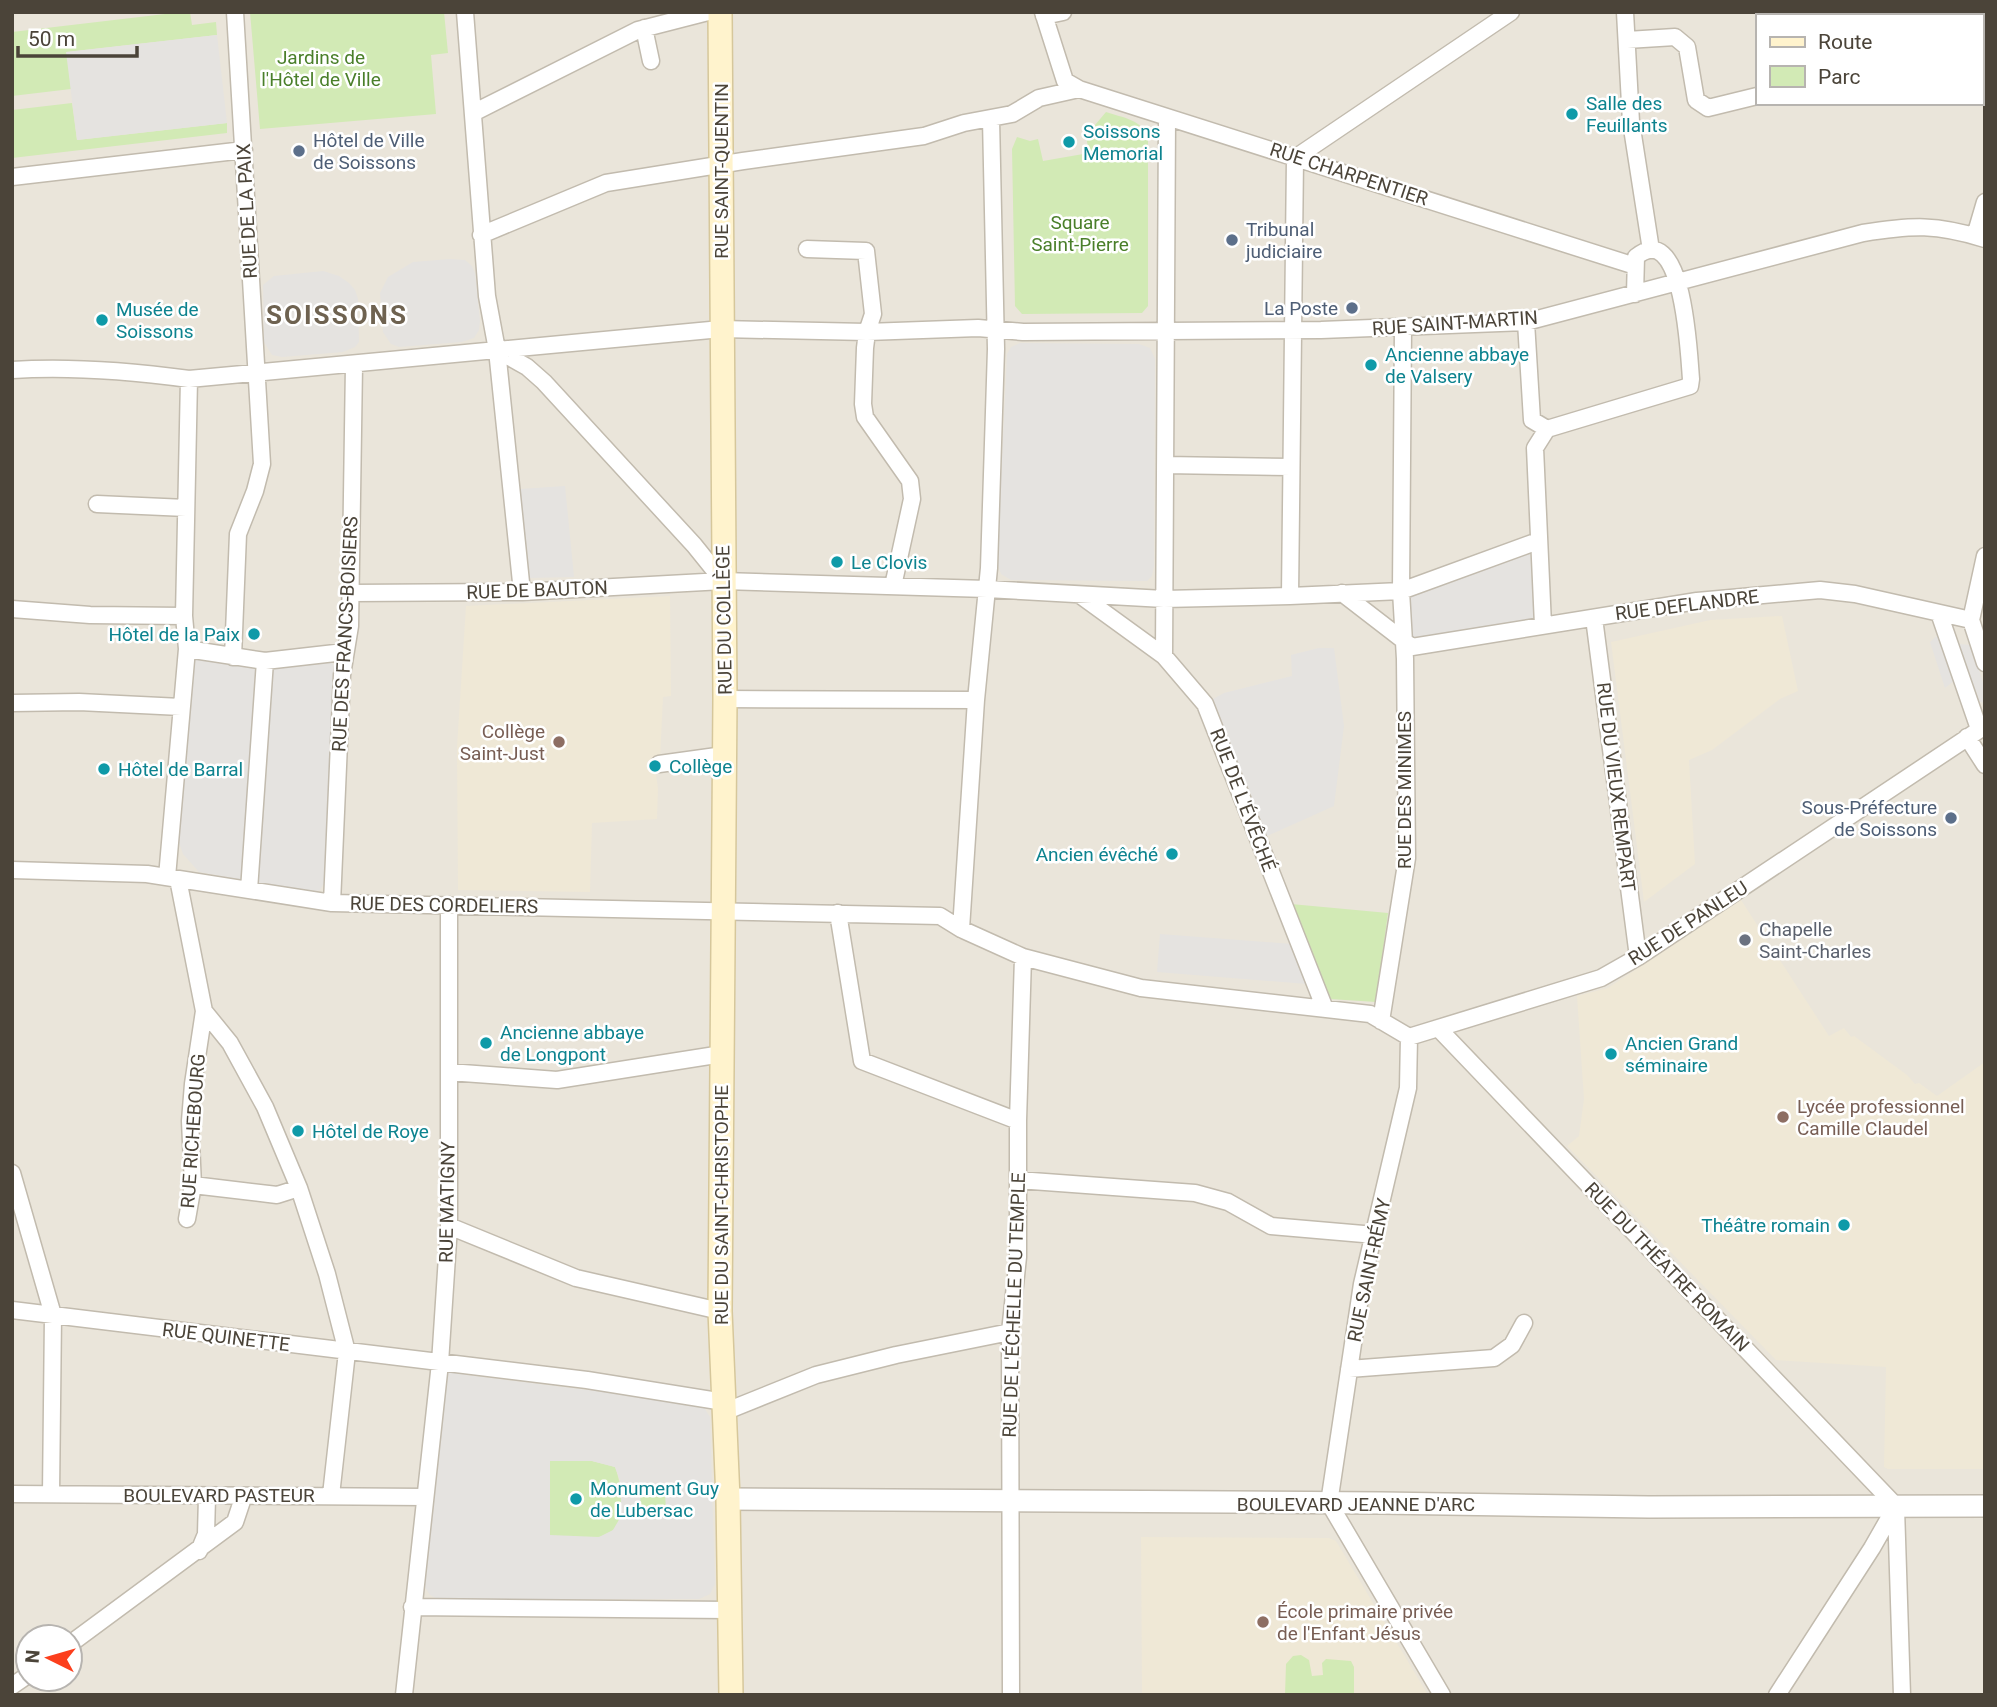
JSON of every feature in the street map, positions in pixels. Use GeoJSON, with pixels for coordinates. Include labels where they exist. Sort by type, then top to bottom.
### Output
{"type":"FeatureCollection","features":[{"type":"Feature","properties":{"kind":"main road","name":"RUE SAINT-QUENTIN"},"geometry":{"type":"LineString","coordinates":[[720,12],[721,329]]}},
{"type":"Feature","properties":{"kind":"main road","name":"RUE DU COLLÈGE"},"geometry":{"type":"LineString","coordinates":[[721,329],[725,699],[723,911]]}},
{"type":"Feature","properties":{"kind":"main road","name":"RUE DU SAINT-CHRISTOPHE"},"geometry":{"type":"LineString","coordinates":[[723,911],[720,1311],[728,1499],[731,1695]]}},
{"type":"Feature","properties":{"kind":"street","name":"RUE DE LA PAIX"},"geometry":{"type":"LineString","coordinates":[[233,657],[237,534],[256,491],[262,464],[236,12]]}},
{"type":"Feature","properties":{"kind":"street"},"geometry":{"type":"LineString","coordinates":[[465,12],[489,317],[497,351],[522,592]]}},
{"type":"Feature","properties":{"kind":"street"},"geometry":{"type":"LineString","coordinates":[[473,113],[644,28],[709,12]]}},
{"type":"Feature","properties":{"kind":"street"},"geometry":{"type":"LineString","coordinates":[[1063,12],[1044,14],[1068,79]]}},
{"type":"Feature","properties":{"kind":"street"},"geometry":{"type":"LineString","coordinates":[[1290,596],[1295,158],[1511,12]]}},
{"type":"Feature","properties":{"kind":"street"},"geometry":{"type":"LineString","coordinates":[[1625,12],[1631,122],[1651,250]]}},
{"type":"Feature","properties":{"kind":"street"},"geometry":{"type":"LineString","coordinates":[[644,28],[651,61]]}},
{"type":"Feature","properties":{"kind":"street"},"geometry":{"type":"LineString","coordinates":[[1627,40],[1675,37],[1682,41],[1687,47],[1696,100],[1708,108],[1756,96]]}},
{"type":"Feature","properties":{"kind":"street"},"geometry":{"type":"LineString","coordinates":[[481,235],[606,183],[924,136],[964,123],[1012,114],[1068,79]]}},
{"type":"Feature","properties":{"kind":"street"},"geometry":{"type":"LineString","coordinates":[[1039,98],[1068,79]]}},
{"type":"Feature","properties":{"kind":"street","name":"RUE CHARPENTIER"},"geometry":{"type":"LineString","coordinates":[[1068,79],[1167,118],[1635,265]]}},
{"type":"Feature","properties":{"kind":"street"},"geometry":{"type":"LineString","coordinates":[[1164,656],[1167,118]]}},
{"type":"Feature","properties":{"kind":"street"},"geometry":{"type":"LineString","coordinates":[[961,929],[976,700],[987,589],[996,330],[991,119]]}},
{"type":"Feature","properties":{"kind":"street"},"geometry":{"type":"LineString","coordinates":[[12,177],[244,150]]}},
{"type":"Feature","properties":{"kind":"street"},"geometry":{"type":"LineString","coordinates":[[1980,238],[1985,202]]}},
{"type":"Feature","properties":{"kind":"street","name":"RUE SAINT-MARTIN"},"geometry":{"type":"LineString","coordinates":[[12,370],[62,367],[189,379],[721,329],[867,332],[978,328],[1023,332],[1294,330],[1527,322],[1863,233],[1904,227],[1940,227],[1980,238]]}},
{"type":"Feature","properties":{"kind":"street"},"geometry":{"type":"LineString","coordinates":[[807,249],[866,251],[873,314],[867,332],[863,400],[865,417],[910,481],[912,499],[893,586]]}},
{"type":"Feature","properties":{"kind":"street"},"geometry":{"type":"LineString","coordinates":[[1543,625],[1535,448],[1546,429],[1690,386],[1692,379],[1683,298],[1666,258],[1651,250],[1636,257],[1635,294]]}},
{"type":"Feature","properties":{"kind":"street"},"geometry":{"type":"LineString","coordinates":[[1527,322],[1532,420],[1546,429]]}},
{"type":"Feature","properties":{"kind":"street","name":"RUE DES MINIMES"},"geometry":{"type":"LineString","coordinates":[[1381,1021],[1407,858],[1401,591],[1403,328]]}},
{"type":"Feature","properties":{"kind":"street"},"geometry":{"type":"LineString","coordinates":[[497,351],[527,367],[544,382],[694,545],[723,581]]}},
{"type":"Feature","properties":{"kind":"street","name":"RUE DES FRANCS-BOISIERS"},"geometry":{"type":"LineString","coordinates":[[332,903],[344,652],[350,626],[354,365]]}},
{"type":"Feature","properties":{"kind":"street","name":"RUE RICHEBOURG"},"geometry":{"type":"LineString","coordinates":[[187,1219],[193,1185],[190,1121],[204,1011],[173,878],[181,707],[187,649],[184,616],[189,379]]}},
{"type":"Feature","properties":{"kind":"street"},"geometry":{"type":"LineString","coordinates":[[1165,465],[1292,467]]}},
{"type":"Feature","properties":{"kind":"street"},"geometry":{"type":"LineString","coordinates":[[97,504],[186,508]]}},
{"type":"Feature","properties":{"kind":"street","name":"RUE DE BAUTON"},"geometry":{"type":"LineString","coordinates":[[351,593],[522,592],[723,581],[987,589],[1164,599],[1290,596],[1401,591],[1538,541]]}},
{"type":"Feature","properties":{"kind":"street"},"geometry":{"type":"LineString","coordinates":[[1985,556],[1971,620],[1985,663]]}},
{"type":"Feature","properties":{"kind":"street","name":"RUE DEFLANDRE"},"geometry":{"type":"LineString","coordinates":[[1404,642],[1412,647],[1697,601],[1821,590],[1855,594],[1971,620]]}},
{"type":"Feature","properties":{"kind":"street"},"geometry":{"type":"LineString","coordinates":[[1342,593],[1404,642]]}},
{"type":"Feature","properties":{"kind":"street","name":"RUE DE L'ÉVÊCHÉ"},"geometry":{"type":"LineString","coordinates":[[1080,595],[1164,656],[1205,704],[1325,1009]]}},
{"type":"Feature","properties":{"kind":"street"},"geometry":{"type":"LineString","coordinates":[[12,609],[90,615],[184,616]]}},
{"type":"Feature","properties":{"kind":"street"},"geometry":{"type":"LineString","coordinates":[[1939,613],[1979,728],[1985,765]]}},
{"type":"Feature","properties":{"kind":"street","name":"RUE DU VIEUX REMPART"},"geometry":{"type":"LineString","coordinates":[[1594,618],[1638,957]]}},
{"type":"Feature","properties":{"kind":"street"},"geometry":{"type":"LineString","coordinates":[[187,649],[265,662],[344,652]]}},
{"type":"Feature","properties":{"kind":"street"},"geometry":{"type":"LineString","coordinates":[[248,890],[265,662]]}},
{"type":"Feature","properties":{"kind":"street"},"geometry":{"type":"LineString","coordinates":[[725,699],[976,700]]}},
{"type":"Feature","properties":{"kind":"street"},"geometry":{"type":"LineString","coordinates":[[12,703],[79,702],[181,707]]}},
{"type":"Feature","properties":{"kind":"street","name":"RUE DE PANLEU"},"geometry":{"type":"LineString","coordinates":[[1409,1037],[1601,978],[1638,957],[1979,728]]}},
{"type":"Feature","properties":{"kind":"street"},"geometry":{"type":"LineString","coordinates":[[659,764],[724,755]]}},
{"type":"Feature","properties":{"kind":"street","name":"RUE DES CORDELIERS"},"geometry":{"type":"LineString","coordinates":[[12,870],[147,874],[332,903],[940,916],[961,929],[1023,957],[1141,988],[1370,1014],[1381,1021]]}},
{"type":"Feature","properties":{"kind":"street","name":"RUE MATIGNY"},"geometry":{"type":"LineString","coordinates":[[404,1695],[440,1363],[449,1226],[449,905]]}},
{"type":"Feature","properties":{"kind":"street"},"geometry":{"type":"LineString","coordinates":[[838,913],[862,1061],[1018,1121]]}},
{"type":"Feature","properties":{"kind":"street","name":"RUE DE L'ÉCHELLE DU TEMPLE"},"geometry":{"type":"LineString","coordinates":[[1010,1695],[1010,1332],[1018,1256],[1018,1121],[1023,957]]}},
{"type":"Feature","properties":{"kind":"street"},"geometry":{"type":"LineString","coordinates":[[204,1011],[230,1043],[265,1107],[299,1188],[327,1274],[347,1352],[331,1495]]}},
{"type":"Feature","properties":{"kind":"street"},"geometry":{"type":"LineString","coordinates":[[1381,1021],[1409,1037]]}},
{"type":"Feature","properties":{"kind":"street","name":"RUE DU THÉATRE ROMAIN"},"geometry":{"type":"LineString","coordinates":[[1438,1028],[1896,1506]]}},
{"type":"Feature","properties":{"kind":"street","name":"RUE SAINT-RÉMY"},"geometry":{"type":"LineString","coordinates":[[1329,1503],[1362,1284],[1408,1088],[1409,1037]]}},
{"type":"Feature","properties":{"kind":"street"},"geometry":{"type":"LineString","coordinates":[[449,1072],[557,1080],[722,1054]]}},
{"type":"Feature","properties":{"kind":"street"},"geometry":{"type":"LineString","coordinates":[[13,1176],[53,1315],[51,1494]]}},
{"type":"Feature","properties":{"kind":"street"},"geometry":{"type":"LineString","coordinates":[[1018,1180],[1195,1193],[1228,1202],[1271,1226],[1375,1235]]}},
{"type":"Feature","properties":{"kind":"street"},"geometry":{"type":"LineString","coordinates":[[193,1185],[277,1195],[299,1188]]}},
{"type":"Feature","properties":{"kind":"street"},"geometry":{"type":"LineString","coordinates":[[449,1226],[576,1278],[720,1311]]}},
{"type":"Feature","properties":{"kind":"street","name":"RUE QUINETTE"},"geometry":{"type":"LineString","coordinates":[[12,1310],[587,1380],[724,1407]]}},
{"type":"Feature","properties":{"kind":"street"},"geometry":{"type":"LineString","coordinates":[[1349,1369],[1494,1358],[1512,1345],[1524,1323]]}},
{"type":"Feature","properties":{"kind":"street"},"geometry":{"type":"LineString","coordinates":[[724,1407],[816,1375],[896,1355],[1010,1332]]}},
{"type":"Feature","properties":{"kind":"street","name":"BOULEVARD PASTEUR"},"geometry":{"type":"LineString","coordinates":[[12,1494],[425,1497]]}},
{"type":"Feature","properties":{"kind":"street"},"geometry":{"type":"LineString","coordinates":[[199,1550],[206,1534],[207,1497]]}},
{"type":"Feature","properties":{"kind":"street"},"geometry":{"type":"LineString","coordinates":[[84,1634],[235,1522],[243,1497]]}},
{"type":"Feature","properties":{"kind":"street","name":"BOULEVARD JEANNE D'ARC"},"geometry":{"type":"LineString","coordinates":[[728,1499],[1649,1507],[1985,1506]]}},
{"type":"Feature","properties":{"kind":"street"},"geometry":{"type":"LineString","coordinates":[[1329,1503],[1442,1695]]}},
{"type":"Feature","properties":{"kind":"street"},"geometry":{"type":"LineString","coordinates":[[1777,1695],[1896,1506]]}},
{"type":"Feature","properties":{"kind":"street"},"geometry":{"type":"LineString","coordinates":[[1896,1506],[1902,1695]]}},
{"type":"Feature","properties":{"kind":"street"},"geometry":{"type":"LineString","coordinates":[[1872,1548],[1884,1547],[1898,1553]]}},
{"type":"Feature","properties":{"kind":"street"},"geometry":{"type":"LineString","coordinates":[[412,1607],[729,1610]]}},
{"type":"Feature","properties":{"kind":"shaded area"},"geometry":{"type":"Polygon","coordinates":[[[12,12],[1985,12],[1985,1695],[12,1695],[12,12]]]}},
{"type":"Feature","properties":{"kind":"shaded area"},"geometry":{"type":"Polygon","coordinates":[[[217,35],[227,123],[77,140],[66,52],[217,35]]]}},
{"type":"Feature","properties":{"kind":"shaded area"},"geometry":{"type":"Polygon","coordinates":[[[465,260],[475,273],[480,321],[474,338],[462,342],[399,347],[391,344],[383,332],[380,293],[388,277],[413,262],[465,260]]]}},
{"type":"Feature","properties":{"kind":"shaded area"},"geometry":{"type":"Polygon","coordinates":[[[323,271],[339,276],[355,290],[358,299],[359,342],[355,347],[343,352],[282,357],[272,355],[264,342],[263,285],[274,276],[323,271]]]}},
{"type":"Feature","properties":{"kind":"shaded area"},"geometry":{"type":"Polygon","coordinates":[[[1020,343],[1139,344],[1150,348],[1155,359],[1154,566],[1152,576],[1147,581],[1011,580],[1001,574],[997,562],[1007,354],[1011,347],[1020,343]]]}},
{"type":"Feature","properties":{"kind":"shaded area"},"geometry":{"type":"Polygon","coordinates":[[[565,486],[574,577],[527,578],[520,489],[565,486]]]}},
{"type":"Feature","properties":{"kind":"shaded area"},"geometry":{"type":"Polygon","coordinates":[[[1530,549],[1534,622],[1409,643],[1408,596],[1530,549]]]}},
{"type":"Feature","properties":{"kind":"shaded area","name":"Collège Saint-Just"},"geometry":{"type":"Polygon","coordinates":[[[670,596],[671,696],[663,697],[660,759],[654,760],[658,789],[657,819],[592,823],[590,892],[458,890],[457,747],[466,606],[670,596]]]}},
{"type":"Feature","properties":{"kind":"shaded area"},"geometry":{"type":"Polygon","coordinates":[[[1782,616],[1798,691],[1780,699],[1712,750],[1689,760],[1695,864],[1644,902],[1611,642],[1710,620],[1782,616]]]}},
{"type":"Feature","properties":{"kind":"shaded area"},"geometry":{"type":"Polygon","coordinates":[[[1939,634],[1954,681],[1945,688],[1930,642],[1939,634]]]}},
{"type":"Feature","properties":{"kind":"shaded area"},"geometry":{"type":"Polygon","coordinates":[[[1957,644],[1971,645],[1985,689],[1985,703],[1975,701],[1957,644]]]}},
{"type":"Feature","properties":{"kind":"shaded area"},"geometry":{"type":"Polygon","coordinates":[[[1319,648],[1334,648],[1344,726],[1334,806],[1267,836],[1213,699],[1224,693],[1292,676],[1291,655],[1319,648]]]}},
{"type":"Feature","properties":{"kind":"shaded area"},"geometry":{"type":"Polygon","coordinates":[[[196,659],[250,665],[330,661],[335,667],[324,883],[320,890],[311,892],[199,872],[183,854],[178,840],[193,661],[196,659]]]}},
{"type":"Feature","properties":{"kind":"shaded area","name":"Lycée professionnel Camille Claudel"},"geometry":{"type":"Polygon","coordinates":[[[1741,900],[1829,1036],[1844,1028],[1851,1037],[1854,1036],[1907,1075],[1915,1084],[1919,1083],[1937,1096],[1985,1062],[1985,1469],[1884,1467],[1886,1367],[1776,1360],[1567,1146],[1579,1136],[1584,1099],[1577,996],[1608,988],[1741,900]]]}},
{"type":"Feature","properties":{"kind":"shaded area"},"geometry":{"type":"Polygon","coordinates":[[[1160,934],[1292,944],[1307,984],[1157,972],[1160,934]]]}},
{"type":"Feature","properties":{"kind":"shaded area"},"geometry":{"type":"Polygon","coordinates":[[[460,1369],[466,1375],[702,1404],[710,1417],[715,1584],[710,1594],[699,1599],[438,1599],[430,1595],[423,1584],[446,1373],[460,1369]],[[550,1461],[550,1535],[599,1537],[613,1530],[620,1518],[621,1500],[620,1480],[615,1467],[592,1461],[550,1461]],[[640,1491],[641,1513],[666,1512],[665,1491],[640,1491]]]}},
{"type":"Feature","properties":{"kind":"shaded area","name":"École primaire privée de l'Enfant Jésus"},"geometry":{"type":"Polygon","coordinates":[[[1141,1537],[1329,1538],[1336,1541],[1428,1695],[1142,1695],[1141,1537]]]}},
{"type":"Feature","properties":{"kind":"green space"},"geometry":{"type":"Polygon","coordinates":[[[190,12],[192,25],[216,22],[217,35],[67,52],[71,89],[12,96],[12,32],[190,12]]]}},
{"type":"Feature","properties":{"kind":"green space","name":"Jardins de l'Hôtel de Ville"},"geometry":{"type":"Polygon","coordinates":[[[250,12],[444,12],[448,53],[431,55],[436,114],[260,129],[250,12]]]}},
{"type":"Feature","properties":{"kind":"green space"},"geometry":{"type":"Polygon","coordinates":[[[72,103],[77,140],[227,123],[227,133],[12,158],[12,110],[72,103]]]}},
{"type":"Feature","properties":{"kind":"green space","name":"Square Saint-Pierre"},"geometry":{"type":"Polygon","coordinates":[[[1106,112],[1137,123],[1148,138],[1148,306],[1142,313],[1022,314],[1015,306],[1012,149],[1017,137],[1030,141],[1038,139],[1043,161],[1089,153],[1085,130],[1095,125],[1106,112]]]}},
{"type":"Feature","properties":{"kind":"green space"},"geometry":{"type":"Polygon","coordinates":[[[1291,904],[1388,913],[1376,1002],[1330,999],[1291,904]]]}},
{"type":"Feature","properties":{"kind":"green space"},"geometry":{"type":"Polygon","coordinates":[[[550,1461],[592,1461],[615,1467],[622,1504],[618,1523],[613,1530],[606,1535],[594,1537],[550,1536],[550,1461]]]}},
{"type":"Feature","properties":{"kind":"green space"},"geometry":{"type":"Polygon","coordinates":[[[640,1491],[666,1491],[666,1512],[640,1513],[640,1491]]]}},
{"type":"Feature","properties":{"kind":"green space"},"geometry":{"type":"Polygon","coordinates":[[[1301,1655],[1309,1660],[1312,1676],[1323,1675],[1322,1663],[1326,1659],[1351,1661],[1354,1667],[1354,1695],[1285,1695],[1286,1664],[1293,1656],[1301,1655]]]}},
{"type":"Feature","properties":{"kind":"place","name":"Salle des Feuillants"},"geometry":{"type":"Point","coordinates":[1572,114]}},
{"type":"Feature","properties":{"kind":"place","name":"Soissons Memorial"},"geometry":{"type":"Point","coordinates":[1069,142]}},
{"type":"Feature","properties":{"kind":"place","name":"Hôtel de Ville de Soissons"},"geometry":{"type":"Point","coordinates":[299,151]}},
{"type":"Feature","properties":{"kind":"place","name":"Tribunal judiciaire"},"geometry":{"type":"Point","coordinates":[1232,240]}},
{"type":"Feature","properties":{"kind":"place","name":"La Poste"},"geometry":{"type":"Point","coordinates":[1352,308]}},
{"type":"Feature","properties":{"kind":"place","name":"Musée de Soissons"},"geometry":{"type":"Point","coordinates":[102,320]}},
{"type":"Feature","properties":{"kind":"place","name":"Ancienne abbaye de Valsery"},"geometry":{"type":"Point","coordinates":[1371,365]}},
{"type":"Feature","properties":{"kind":"place","name":"Le Clovis"},"geometry":{"type":"Point","coordinates":[837,562]}},
{"type":"Feature","properties":{"kind":"place","name":"Hôtel de la Paix"},"geometry":{"type":"Point","coordinates":[254,634]}},
{"type":"Feature","properties":{"kind":"place","name":"Collège Saint-Just"},"geometry":{"type":"Point","coordinates":[559,742]}},
{"type":"Feature","properties":{"kind":"place","name":"Collège"},"geometry":{"type":"Point","coordinates":[655,766]}},
{"type":"Feature","properties":{"kind":"place","name":"Hôtel de Barral"},"geometry":{"type":"Point","coordinates":[104,769]}},
{"type":"Feature","properties":{"kind":"place","name":"Sous-Préfecture de Soissons"},"geometry":{"type":"Point","coordinates":[1951,818]}},
{"type":"Feature","properties":{"kind":"place","name":"Ancien évêché"},"geometry":{"type":"Point","coordinates":[1172,854]}},
{"type":"Feature","properties":{"kind":"place","name":"Chapelle Saint-Charles"},"geometry":{"type":"Point","coordinates":[1745,940]}},
{"type":"Feature","properties":{"kind":"place","name":"Ancienne abbaye de Longpont"},"geometry":{"type":"Point","coordinates":[486,1043]}},
{"type":"Feature","properties":{"kind":"place","name":"Ancien Grand séminaire"},"geometry":{"type":"Point","coordinates":[1611,1054]}},
{"type":"Feature","properties":{"kind":"place","name":"Lycée professionnel Camille Claudel"},"geometry":{"type":"Point","coordinates":[1783,1117]}},
{"type":"Feature","properties":{"kind":"place","name":"Hôtel de Roye"},"geometry":{"type":"Point","coordinates":[298,1131]}},
{"type":"Feature","properties":{"kind":"place","name":"Théâtre romain"},"geometry":{"type":"Point","coordinates":[1844,1225]}},
{"type":"Feature","properties":{"kind":"place","name":"Monument Guy de Lubersac"},"geometry":{"type":"Point","coordinates":[576,1499]}},
{"type":"Feature","properties":{"kind":"place","name":"École primaire privée de l'Enfant Jésus"},"geometry":{"type":"Point","coordinates":[1263,1622]}},
{"type":"Feature","properties":{"kind":"district","name":"SOISSONS"},"geometry":{"type":"Point","coordinates":[337,315]}}]}
